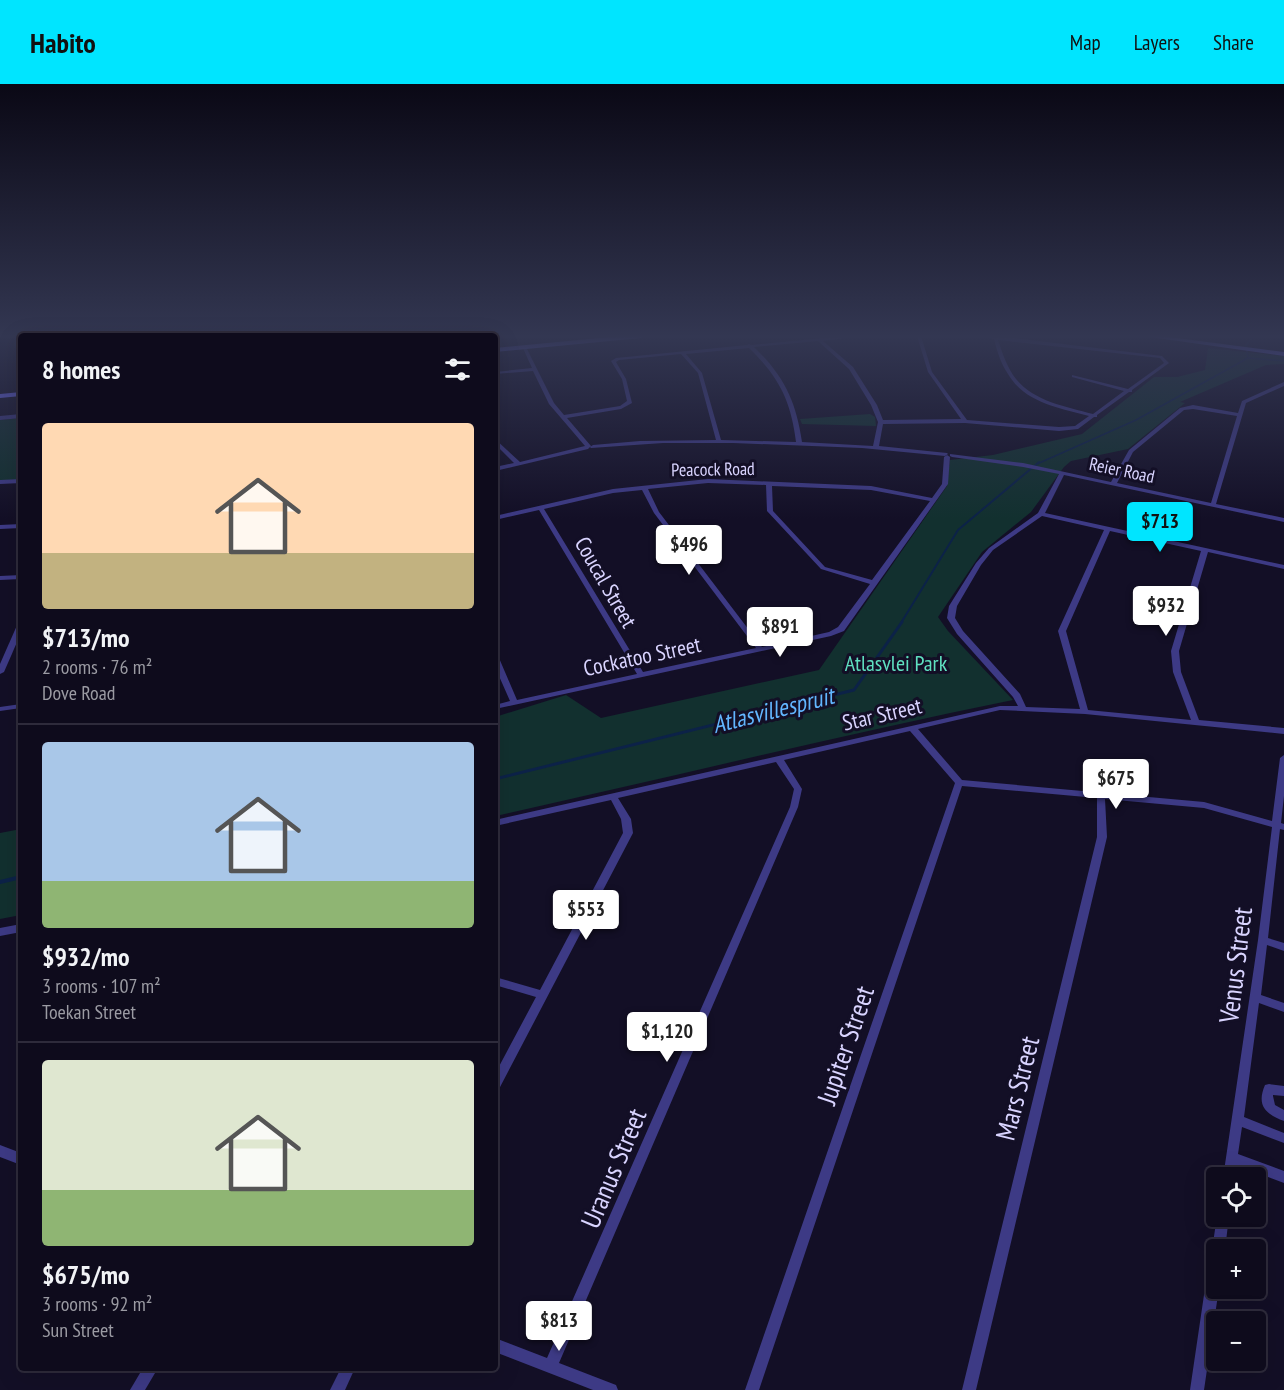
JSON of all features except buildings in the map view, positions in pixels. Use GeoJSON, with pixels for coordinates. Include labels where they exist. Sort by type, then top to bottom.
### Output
{"type":"FeatureCollection","features":[{"type":"Feature","properties":{"kind":"street"},"geometry":{"type":"LineString","coordinates":[[550,397],[561,417],[589,447]]}},
{"type":"Feature","properties":{"kind":"street"},"geometry":{"type":"LineString","coordinates":[[561,417],[621,407],[630,402],[629,397]]}},
{"type":"Feature","properties":{"kind":"street"},"geometry":{"type":"LineString","coordinates":[[707,397],[720,441]]}},
{"type":"Feature","properties":{"kind":"street"},"geometry":{"type":"LineString","coordinates":[[788,397],[796,416],[799,443]]}},
{"type":"Feature","properties":{"kind":"street"},"geometry":{"type":"LineString","coordinates":[[867,397],[881,422],[876,447]]}},
{"type":"Feature","properties":{"kind":"street"},"geometry":{"type":"LineString","coordinates":[[948,397],[965,421]]}},
{"type":"Feature","properties":{"kind":"street"},"geometry":{"type":"LineString","coordinates":[[1033,397],[1095,416]]}},
{"type":"Feature","properties":{"kind":"street"},"geometry":{"type":"LineString","coordinates":[[881,422],[965,421],[1068,429],[1076,428],[1122,397]]}},
{"type":"Feature","properties":{"kind":"street"},"geometry":{"type":"LineString","coordinates":[[1214,505],[1239,415],[1246,400],[1253,397]]}},
{"type":"Feature","properties":{"kind":"street"},"geometry":{"type":"LineString","coordinates":[[1113,484],[1131,451],[1182,409],[1193,407],[1239,415]]}},
{"type":"Feature","properties":{"kind":"street"},"geometry":{"type":"LineString","coordinates":[[0,418],[18,416]]}},
{"type":"Feature","properties":{"kind":"street","name":"Reier Road"},"geometry":{"type":"LineString","coordinates":[[498,468],[589,447],[638,442],[720,441],[876,447],[1023,465],[1284,520]]}},
{"type":"Feature","properties":{"kind":"street"},"geometry":{"type":"LineString","coordinates":[[498,444],[519,464]]}},
{"type":"Feature","properties":{"kind":"street","name":"Cockatoo Street"},"geometry":{"type":"LineString","coordinates":[[498,706],[818,638],[841,629],[945,484],[948,455]]}},
{"type":"Feature","properties":{"kind":"street"},"geometry":{"type":"LineString","coordinates":[[1022,707],[1017,696],[960,632],[951,618],[953,606],[978,564],[991,549],[1041,514],[1062,474]]}},
{"type":"Feature","properties":{"kind":"street"},"geometry":{"type":"LineString","coordinates":[[0,482],[18,481]]}},
{"type":"Feature","properties":{"kind":"street","name":"Peacock Road"},"geometry":{"type":"LineString","coordinates":[[498,517],[644,486],[708,481],[871,488],[933,500]]}},
{"type":"Feature","properties":{"kind":"street"},"geometry":{"type":"LineString","coordinates":[[769,484],[770,511],[817,564],[833,572],[874,583]]}},
{"type":"Feature","properties":{"kind":"street"},"geometry":{"type":"LineString","coordinates":[[644,486],[656,512],[760,649]]}},
{"type":"Feature","properties":{"kind":"street","name":"Coucal Street"},"geometry":{"type":"LineString","coordinates":[[540,507],[640,675]]}},
{"type":"Feature","properties":{"kind":"street"},"geometry":{"type":"LineString","coordinates":[[1041,514],[1284,567]]}},
{"type":"Feature","properties":{"kind":"street"},"geometry":{"type":"LineString","coordinates":[[0,527],[18,526]]}},
{"type":"Feature","properties":{"kind":"street"},"geometry":{"type":"LineString","coordinates":[[1085,712],[1062,631],[1108,529]]}},
{"type":"Feature","properties":{"kind":"street"},"geometry":{"type":"LineString","coordinates":[[1196,722],[1174,662],[1175,651],[1205,550]]}},
{"type":"Feature","properties":{"kind":"street"},"geometry":{"type":"LineString","coordinates":[[0,578],[18,577]]}},
{"type":"Feature","properties":{"kind":"street"},"geometry":{"type":"LineString","coordinates":[[0,672],[18,632]]}},
{"type":"Feature","properties":{"kind":"street"},"geometry":{"type":"LineString","coordinates":[[498,664],[514,702]]}},
{"type":"Feature","properties":{"kind":"street"},"geometry":{"type":"LineString","coordinates":[[0,709],[18,706]]}},
{"type":"Feature","properties":{"kind":"street","name":"Star Street"},"geometry":{"type":"LineString","coordinates":[[498,822],[1000,708],[1022,707],[1085,712],[1284,731]]}},
{"type":"Feature","properties":{"kind":"street"},"geometry":{"type":"LineString","coordinates":[[912,728],[959,783],[1204,805],[1280,826]]}},
{"type":"Feature","properties":{"kind":"street","name":"Uranus Street"},"geometry":{"type":"LineString","coordinates":[[551,1366],[794,807],[798,789],[778,758]]}},
{"type":"Feature","properties":{"kind":"street","name":"Venus Street"},"geometry":{"type":"LineString","coordinates":[[1231,1167],[1280,826],[1284,758]]}},
{"type":"Feature","properties":{"kind":"street","name":"Jupiter Street"},"geometry":{"type":"LineString","coordinates":[[752,1390],[959,783]]}},
{"type":"Feature","properties":{"kind":"street"},"geometry":{"type":"LineString","coordinates":[[498,1079],[628,833],[626,819],[614,796]]}},
{"type":"Feature","properties":{"kind":"street","name":"Mars Street"},"geometry":{"type":"LineString","coordinates":[[969,1390],[1102,837],[1101,796]]}},
{"type":"Feature","properties":{"kind":"street"},"geometry":{"type":"LineString","coordinates":[[0,932],[18,929]]}},
{"type":"Feature","properties":{"kind":"street"},"geometry":{"type":"LineString","coordinates":[[1263,940],[1284,947]]}},
{"type":"Feature","properties":{"kind":"street"},"geometry":{"type":"LineString","coordinates":[[498,982],[542,995]]}},
{"type":"Feature","properties":{"kind":"street"},"geometry":{"type":"LineString","coordinates":[[1255,997],[1284,1008]]}},
{"type":"Feature","properties":{"kind":"street"},"geometry":{"type":"LineString","coordinates":[[1284,1091],[1269,1089],[1267,1096],[1270,1108],[1284,1116]]}},
{"type":"Feature","properties":{"kind":"street"},"geometry":{"type":"LineString","coordinates":[[1237,1120],[1284,1138]]}},
{"type":"Feature","properties":{"kind":"street"},"geometry":{"type":"LineString","coordinates":[[0,1151],[18,1158]]}},
{"type":"Feature","properties":{"kind":"street"},"geometry":{"type":"LineString","coordinates":[[1232,1157],[1284,1177]]}},
{"type":"Feature","properties":{"kind":"street"},"geometry":{"type":"LineString","coordinates":[[1197,1390],[1210,1299]]}},
{"type":"Feature","properties":{"kind":"street"},"geometry":{"type":"LineString","coordinates":[[498,1346],[611,1390]]}},
{"type":"Feature","properties":{"kind":"street"},"geometry":{"type":"LineString","coordinates":[[137,1390],[149,1371]]}},
{"type":"Feature","properties":{"kind":"street"},"geometry":{"type":"LineString","coordinates":[[337,1390],[346,1371]]}},
{"type":"Feature","properties":{"kind":"green space","name":"Atlasvlei Park"},"geometry":{"type":"Polygon","coordinates":[[[1129,397],[1192,397],[1180,402],[1185,403],[1128,449],[1071,461],[1064,467],[1031,512],[982,552],[938,617],[948,631],[1013,700],[498,815],[498,716],[566,695],[601,718],[819,670],[947,486],[950,460],[993,455],[1082,434],[1129,397]]]}},
{"type":"Feature","properties":{"kind":"green space"},"geometry":{"type":"Polygon","coordinates":[[[870,414],[875,417],[876,426],[802,424],[800,419],[870,414]]]}},
{"type":"Feature","properties":{"kind":"green space"},"geometry":{"type":"Polygon","coordinates":[[[18,418],[18,480],[0,481],[0,420],[18,418]]]}},
{"type":"Feature","properties":{"kind":"green space"},"geometry":{"type":"Polygon","coordinates":[[[18,830],[18,916],[0,919],[0,833],[18,830]]]}},
{"type":"Feature","properties":{"kind":"waterway","name":"Atlasvillespruit"},"geometry":{"type":"LineString","coordinates":[[1037,464],[1136,420],[1178,397]]}},
{"type":"Feature","properties":{"kind":"waterway","name":"Atlasvillespruit"},"geometry":{"type":"LineString","coordinates":[[901,623],[958,530],[1039,462]]}},
{"type":"Feature","properties":{"kind":"waterway","name":"Atlasvillespruit"},"geometry":{"type":"LineString","coordinates":[[498,778],[854,690],[902,622]]}},
{"type":"Feature","properties":{"kind":"waterway","name":"Atlasvillespruit"},"geometry":{"type":"LineString","coordinates":[[0,882],[18,878]]}}]}
